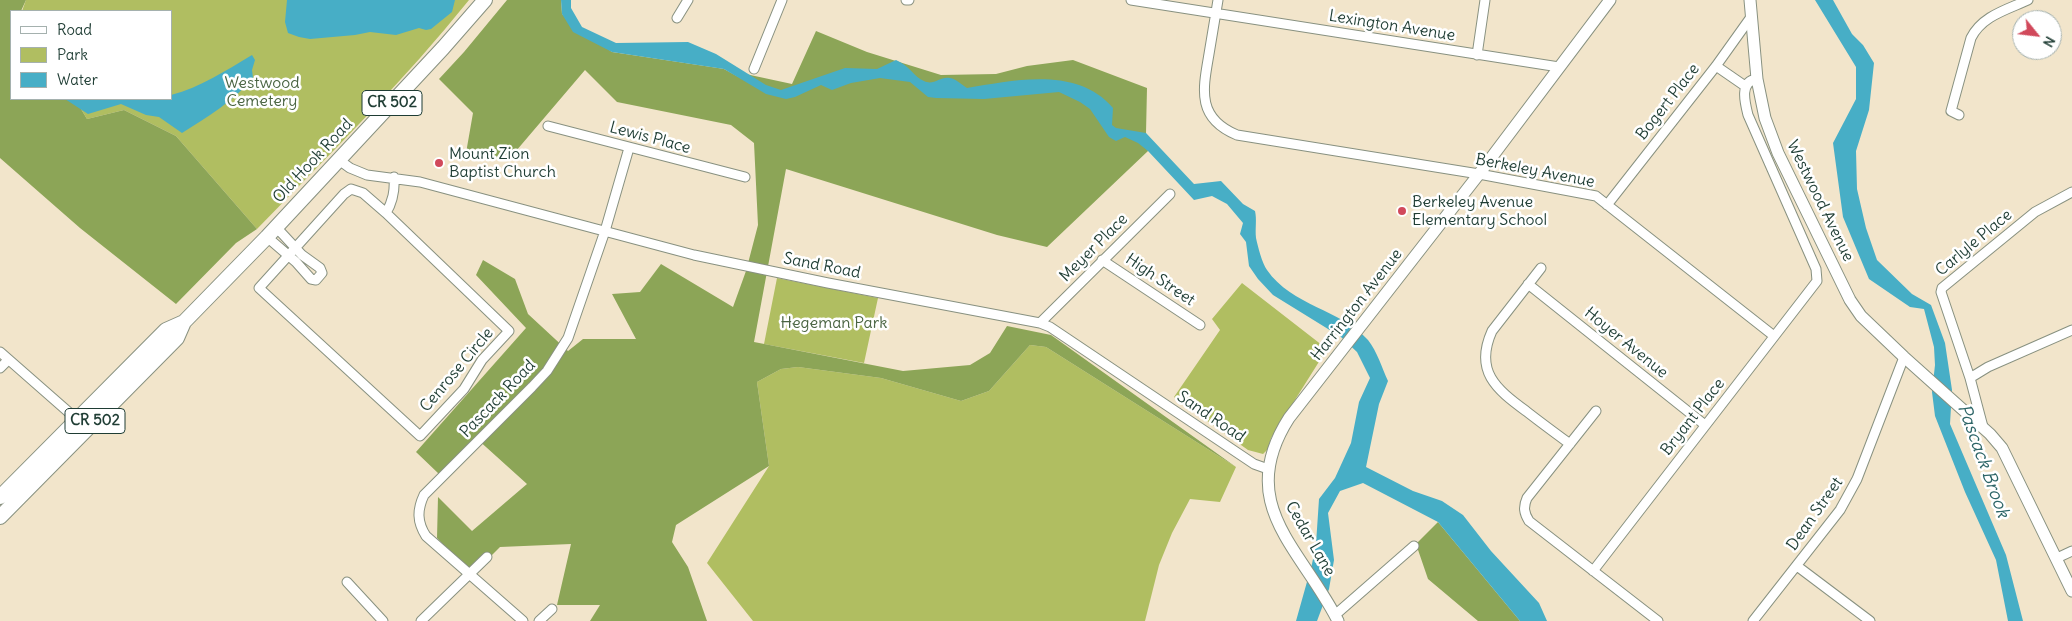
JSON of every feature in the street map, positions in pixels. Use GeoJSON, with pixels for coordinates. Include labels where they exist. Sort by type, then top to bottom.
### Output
{"type":"FeatureCollection","features":[{"type":"Feature","properties":{"kind":"main road","name":"Old Hook Road"},"geometry":{"type":"LineString","coordinates":[[0,517],[166,330],[184,322],[271,232],[450,41],[485,0]]}},
{"type":"Feature","properties":{"kind":"main road","name":"Old Hook Road"},"geometry":{"type":"LineString","coordinates":[[0,497],[82,425]]}},
{"type":"Feature","properties":{"kind":"street"},"geometry":{"type":"LineString","coordinates":[[677,18],[688,0]]}},
{"type":"Feature","properties":{"kind":"street"},"geometry":{"type":"LineString","coordinates":[[754,69],[782,0]]}},
{"type":"Feature","properties":{"kind":"street","name":"Lexington Avenue"},"geometry":{"type":"LineString","coordinates":[[1132,0],[1559,67]]}},
{"type":"Feature","properties":{"kind":"street","name":"Berkeley Avenue"},"geometry":{"type":"LineString","coordinates":[[1218,0],[1203,87],[1204,102],[1213,119],[1227,131],[1246,136],[1479,174],[1596,196],[1774,336]]}},
{"type":"Feature","properties":{"kind":"street"},"geometry":{"type":"LineString","coordinates":[[1477,55],[1485,0]]}},
{"type":"Feature","properties":{"kind":"street","name":"Harrington Avenue"},"geometry":{"type":"LineString","coordinates":[[1268,469],[1273,450],[1284,426],[1479,174],[1610,0]]}},
{"type":"Feature","properties":{"kind":"street","name":"Westwood Avenue"},"geometry":{"type":"LineString","coordinates":[[1750,0],[1759,97],[1770,136],[1850,300],[1861,316],[1983,428],[2002,448],[2072,591]]}},
{"type":"Feature","properties":{"kind":"street"},"geometry":{"type":"LineString","coordinates":[[1959,115],[1951,111],[1971,38],[1975,31],[1987,19],[2028,0]]}},
{"type":"Feature","properties":{"kind":"street","name":"Bogert Place"},"geometry":{"type":"LineString","coordinates":[[1607,205],[1716,66],[1751,17]]}},
{"type":"Feature","properties":{"kind":"street"},"geometry":{"type":"LineString","coordinates":[[1716,66],[1746,86],[1752,79],[1757,79]]}},
{"type":"Feature","properties":{"kind":"street","name":"Bryant Place"},"geometry":{"type":"LineString","coordinates":[[1594,571],[1817,281],[1816,269],[1748,115],[1746,86]]}},
{"type":"Feature","properties":{"kind":"street","name":"Lewis Place"},"geometry":{"type":"LineString","coordinates":[[548,126],[744,177]]}},
{"type":"Feature","properties":{"kind":"street","name":"Pascack Road"},"geometry":{"type":"LineString","coordinates":[[523,621],[426,536],[420,526],[418,516],[419,505],[424,495],[547,371],[568,338],[605,231],[629,148]]}},
{"type":"Feature","properties":{"kind":"street","name":"Sand Road"},"geometry":{"type":"LineString","coordinates":[[339,160],[350,168],[367,175],[394,177],[420,182],[725,262],[1040,323],[1050,327],[1254,464],[1268,469]]}},
{"type":"Feature","properties":{"kind":"street"},"geometry":{"type":"LineString","coordinates":[[386,212],[391,204],[395,190],[394,177]]}},
{"type":"Feature","properties":{"kind":"street","name":"Cenrose Circle"},"geometry":{"type":"LineString","coordinates":[[352,189],[363,193],[386,212],[509,331],[482,360],[464,389],[420,436],[259,288],[292,252],[344,194],[352,189]]}},
{"type":"Feature","properties":{"kind":"street","name":"Carlyle Place"},"geometry":{"type":"LineString","coordinates":[[1983,428],[1970,378],[1941,292],[1942,288],[2036,212],[2072,192]]}},
{"type":"Feature","properties":{"kind":"street","name":"Meyer Place"},"geometry":{"type":"LineString","coordinates":[[1040,323],[1170,194]]}},
{"type":"Feature","properties":{"kind":"street"},"geometry":{"type":"LineString","coordinates":[[271,232],[292,252]]}},
{"type":"Feature","properties":{"kind":"street","name":"High Street"},"geometry":{"type":"LineString","coordinates":[[1102,260],[1200,325]]}},
{"type":"Feature","properties":{"kind":"street"},"geometry":{"type":"LineString","coordinates":[[1541,268],[1492,331],[1486,350],[1487,370],[1494,385],[1502,393],[1570,444]]}},
{"type":"Feature","properties":{"kind":"street","name":"Hoyer Avenue"},"geometry":{"type":"LineString","coordinates":[[1528,284],[1705,425]]}},
{"type":"Feature","properties":{"kind":"street"},"geometry":{"type":"LineString","coordinates":[[1970,378],[1988,367],[2072,330]]}},
{"type":"Feature","properties":{"kind":"street"},"geometry":{"type":"LineString","coordinates":[[0,352],[82,425]]}},
{"type":"Feature","properties":{"kind":"street","name":"Dean Street"},"geometry":{"type":"LineString","coordinates":[[1753,621],[1840,510],[1858,479],[1904,357]]}},
{"type":"Feature","properties":{"kind":"street"},"geometry":{"type":"LineString","coordinates":[[0,368],[8,360]]}},
{"type":"Feature","properties":{"kind":"street"},"geometry":{"type":"LineString","coordinates":[[1596,411],[1527,498],[1524,510],[1529,521],[1658,621]]}},
{"type":"Feature","properties":{"kind":"street","name":"Cedar Lane"},"geometry":{"type":"LineString","coordinates":[[1268,469],[1267,482],[1272,506],[1281,528],[1336,618]]}},
{"type":"Feature","properties":{"kind":"street"},"geometry":{"type":"LineString","coordinates":[[1336,618],[1414,546]]}},
{"type":"Feature","properties":{"kind":"street"},"geometry":{"type":"LineString","coordinates":[[2057,558],[2072,551]]}},
{"type":"Feature","properties":{"kind":"street"},"geometry":{"type":"LineString","coordinates":[[421,621],[487,557]]}},
{"type":"Feature","properties":{"kind":"street"},"geometry":{"type":"LineString","coordinates":[[1797,566],[1870,621]]}},
{"type":"Feature","properties":{"kind":"street"},"geometry":{"type":"LineString","coordinates":[[347,582],[383,621]]}},
{"type":"Feature","properties":{"kind":"street"},"geometry":{"type":"LineString","coordinates":[[540,621],[552,609]]}},
{"type":"Feature","properties":{"kind":"green space"},"geometry":{"type":"Polygon","coordinates":[[[0,0],[26,0],[21,10],[10,10],[10,100],[76,100],[87,119],[124,110],[176,136],[257,229],[236,243],[176,304],[80,228],[0,158],[0,0]]]}},
{"type":"Feature","properties":{"kind":"green space","name":"Westwood Cemetery"},"geometry":{"type":"Polygon","coordinates":[[[26,0],[469,0],[393,88],[257,229],[176,136],[124,110],[87,119],[76,100],[172,100],[172,10],[22,10],[26,0]]]}},
{"type":"Feature","properties":{"kind":"green space"},"geometry":{"type":"Polygon","coordinates":[[[507,0],[561,0],[562,14],[612,52],[724,69],[746,81],[741,73],[792,84],[816,31],[867,52],[941,75],[996,74],[1027,66],[1073,60],[1147,88],[1146,133],[1148,151],[1047,247],[997,235],[786,169],[754,342],[903,371],[970,365],[990,353],[1007,326],[1051,335],[1236,467],[1046,347],[1030,345],[989,391],[961,401],[881,378],[798,367],[781,369],[757,382],[769,466],[676,525],[672,542],[688,567],[707,621],[590,621],[600,605],[557,605],[571,544],[500,547],[472,575],[437,538],[438,497],[472,531],[527,484],[476,438],[439,474],[416,452],[526,328],[476,275],[483,260],[515,279],[528,314],[568,351],[583,339],[636,339],[612,294],[640,292],[661,264],[733,307],[746,271],[758,225],[754,143],[731,125],[617,102],[585,70],[516,151],[490,160],[466,153],[473,113],[439,79],[507,0]]]}},
{"type":"Feature","properties":{"kind":"green space","name":"Hegeman Park"},"geometry":{"type":"Polygon","coordinates":[[[777,278],[878,298],[864,363],[764,344],[777,278]]]}},
{"type":"Feature","properties":{"kind":"green space"},"geometry":{"type":"Polygon","coordinates":[[[1242,283],[1327,349],[1271,438],[1268,449],[1263,454],[1248,450],[1174,397],[1220,330],[1212,319],[1242,283]]]}},
{"type":"Feature","properties":{"kind":"green space"},"geometry":{"type":"Polygon","coordinates":[[[1030,345],[1046,347],[1236,467],[1220,502],[1190,499],[1172,533],[1159,565],[1145,621],[753,621],[707,563],[769,466],[757,382],[781,369],[798,367],[881,378],[961,401],[989,391],[1030,345]]]}},
{"type":"Feature","properties":{"kind":"green space"},"geometry":{"type":"Polygon","coordinates":[[[1438,522],[1520,621],[1478,621],[1428,579],[1416,544],[1438,522]]]}},
{"type":"Feature","properties":{"kind":"water"},"geometry":{"type":"Polygon","coordinates":[[[287,0],[455,0],[452,12],[431,29],[419,28],[396,35],[370,32],[310,39],[288,33],[285,22],[287,0]]]}},
{"type":"Feature","properties":{"kind":"water"},"geometry":{"type":"Polygon","coordinates":[[[561,0],[571,0],[571,8],[582,27],[616,43],[688,42],[716,54],[766,85],[781,90],[845,68],[877,69],[896,60],[928,82],[950,78],[967,88],[1005,82],[1044,79],[1064,81],[1082,86],[1099,95],[1113,108],[1112,125],[1116,128],[1146,133],[1194,184],[1221,181],[1243,204],[1255,211],[1256,238],[1260,255],[1267,270],[1277,282],[1289,292],[1344,321],[1368,340],[1377,354],[1388,381],[1379,404],[1366,467],[1413,491],[1442,501],[1463,515],[1491,551],[1539,603],[1547,621],[1520,621],[1438,522],[1363,483],[1340,491],[1328,513],[1334,560],[1329,589],[1317,621],[1296,621],[1316,544],[1319,499],[1335,478],[1351,443],[1359,402],[1370,378],[1357,352],[1341,337],[1273,295],[1258,279],[1249,266],[1246,242],[1240,234],[1243,223],[1227,204],[1212,196],[1194,200],[1148,151],[1138,143],[1125,137],[1116,141],[1109,137],[1090,109],[1080,102],[1059,92],[984,99],[936,98],[928,97],[910,82],[880,78],[851,83],[832,90],[821,85],[786,99],[766,94],[724,69],[612,52],[573,32],[562,14],[561,0]]]}},
{"type":"Feature","properties":{"kind":"water","name":"Pascack Brook"},"geometry":{"type":"Polygon","coordinates":[[[1815,0],[1833,0],[1852,34],[1863,45],[1874,63],[1869,110],[1856,151],[1857,189],[1866,228],[1877,260],[1912,294],[1931,305],[1945,343],[1952,390],[1950,424],[2006,555],[2023,621],[2008,621],[1996,560],[1965,492],[1935,416],[1932,392],[1935,365],[1934,347],[1924,309],[1910,307],[1869,279],[1843,217],[1833,143],[1856,99],[1856,67],[1815,0]]]}},
{"type":"Feature","properties":{"kind":"water"},"geometry":{"type":"Polygon","coordinates":[[[252,55],[255,60],[252,70],[253,78],[246,86],[210,115],[182,133],[159,117],[146,115],[121,104],[88,114],[67,100],[172,100],[172,95],[203,83],[252,55]]]}},
{"type":"Feature","properties":{"kind":"place","name":"Mount Zion Baptist Church"},"geometry":{"type":"Point","coordinates":[439,163]}},
{"type":"Feature","properties":{"kind":"place","name":"Berkeley Avenue Elementary School"},"geometry":{"type":"Point","coordinates":[1402,211]}}]}
